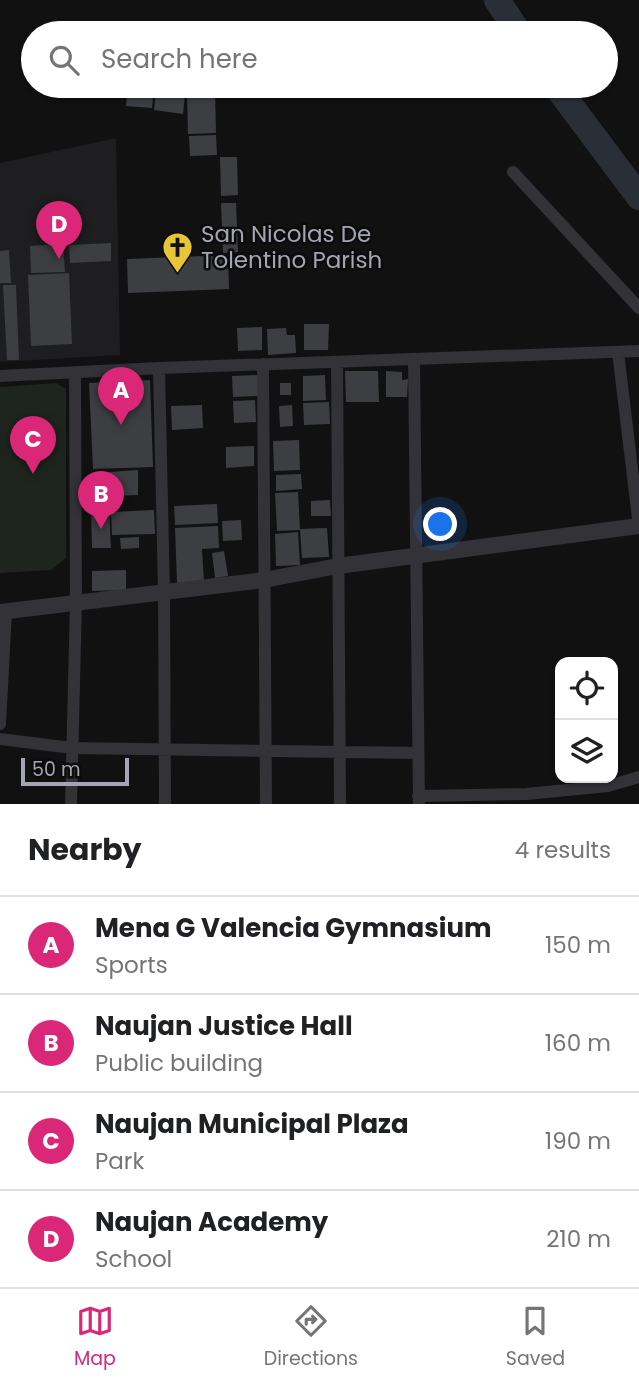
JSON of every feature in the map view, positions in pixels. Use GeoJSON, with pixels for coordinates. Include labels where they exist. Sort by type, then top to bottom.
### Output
{"type":"FeatureCollection","features":[{"type":"Feature","properties":{"kind":"street"},"geometry":{"type":"LineString","coordinates":[[513,172],[639,308]]}},
{"type":"Feature","properties":{"kind":"street"},"geometry":{"type":"LineString","coordinates":[[0,376],[639,351]]}},
{"type":"Feature","properties":{"kind":"street"},"geometry":{"type":"LineString","coordinates":[[0,724],[3,612],[264,580],[338,566],[639,526],[618,352]]}},
{"type":"Feature","properties":{"kind":"street"},"geometry":{"type":"LineString","coordinates":[[414,359],[419,800],[608,786],[639,777]]}},
{"type":"Feature","properties":{"kind":"street"},"geometry":{"type":"LineString","coordinates":[[337,362],[340,804]]}},
{"type":"Feature","properties":{"kind":"street"},"geometry":{"type":"LineString","coordinates":[[263,364],[266,804]]}},
{"type":"Feature","properties":{"kind":"street"},"geometry":{"type":"LineString","coordinates":[[159,368],[165,804]]}},
{"type":"Feature","properties":{"kind":"street"},"geometry":{"type":"LineString","coordinates":[[71,804],[76,603],[75,372]]}},
{"type":"Feature","properties":{"kind":"street"},"geometry":{"type":"LineString","coordinates":[[0,739],[72,748],[418,753]]}},
{"type":"Feature","properties":{"kind":"shaded area"},"geometry":{"type":"Polygon","coordinates":[[[116,138],[120,355],[0,362],[0,163],[116,138]]]}},
{"type":"Feature","properties":{"kind":"shaded area"},"geometry":{"type":"Polygon","coordinates":[[[56,383],[66,389],[66,558],[51,570],[0,573],[0,387],[56,383]]]}},
{"type":"Feature","properties":{"kind":"building"},"geometry":{"type":"Polygon","coordinates":[[[127,98],[153,98],[152,108],[126,106],[127,98]]]}},
{"type":"Feature","properties":{"kind":"building"},"geometry":{"type":"Polygon","coordinates":[[[155,98],[185,98],[183,114],[154,110],[155,98]]]}},
{"type":"Feature","properties":{"kind":"building"},"geometry":{"type":"Polygon","coordinates":[[[187,98],[215,98],[216,133],[188,134],[187,98]]]}},
{"type":"Feature","properties":{"kind":"building"},"geometry":{"type":"Polygon","coordinates":[[[216,135],[217,155],[190,156],[189,136],[216,135]]]}},
{"type":"Feature","properties":{"kind":"building"},"geometry":{"type":"Polygon","coordinates":[[[220,157],[237,157],[238,195],[221,196],[220,157]]]}},
{"type":"Feature","properties":{"kind":"building"},"geometry":{"type":"Polygon","coordinates":[[[221,203],[236,203],[238,252],[223,253],[221,203]]]}},
{"type":"Feature","properties":{"kind":"building"},"geometry":{"type":"Polygon","coordinates":[[[111,243],[111,261],[70,263],[69,245],[111,243]]]}},
{"type":"Feature","properties":{"kind":"building"},"geometry":{"type":"Polygon","coordinates":[[[63,244],[65,272],[31,273],[30,246],[63,244]]]}},
{"type":"Feature","properties":{"kind":"building"},"geometry":{"type":"Polygon","coordinates":[[[9,250],[11,283],[0,283],[0,251],[9,250]]]}},
{"type":"Feature","properties":{"kind":"building","name":"San Nicolas De Tolentino Parish"},"geometry":{"type":"Polygon","coordinates":[[[228,255],[229,289],[128,293],[127,259],[228,255]]]}},
{"type":"Feature","properties":{"kind":"building"},"geometry":{"type":"Polygon","coordinates":[[[69,273],[72,344],[31,346],[28,275],[69,273]]]}},
{"type":"Feature","properties":{"kind":"building"},"geometry":{"type":"Polygon","coordinates":[[[3,285],[16,285],[19,360],[7,360],[3,285]]]}},
{"type":"Feature","properties":{"kind":"building"},"geometry":{"type":"Polygon","coordinates":[[[304,324],[329,324],[328,350],[304,350],[304,324]]]}},
{"type":"Feature","properties":{"kind":"building"},"geometry":{"type":"Polygon","coordinates":[[[262,327],[262,350],[238,351],[237,328],[262,327]]]}},
{"type":"Feature","properties":{"kind":"building"},"geometry":{"type":"Polygon","coordinates":[[[286,328],[287,335],[295,335],[296,353],[268,355],[267,329],[286,328]]]}},
{"type":"Feature","properties":{"kind":"building"},"geometry":{"type":"Polygon","coordinates":[[[345,371],[378,371],[379,402],[346,402],[345,371]]]}},
{"type":"Feature","properties":{"kind":"building"},"geometry":{"type":"Polygon","coordinates":[[[386,371],[402,372],[402,380],[408,379],[407,397],[386,397],[386,371]]]}},
{"type":"Feature","properties":{"kind":"building"},"geometry":{"type":"Polygon","coordinates":[[[258,375],[259,396],[233,397],[232,376],[258,375]]]}},
{"type":"Feature","properties":{"kind":"building"},"geometry":{"type":"Polygon","coordinates":[[[325,375],[326,400],[303,401],[303,376],[325,375]]]}},
{"type":"Feature","properties":{"kind":"building"},"geometry":{"type":"Polygon","coordinates":[[[150,380],[153,467],[93,469],[89,383],[150,380]]]}},
{"type":"Feature","properties":{"kind":"building"},"geometry":{"type":"Polygon","coordinates":[[[280,383],[291,383],[291,395],[280,395],[280,383]]]}},
{"type":"Feature","properties":{"kind":"building"},"geometry":{"type":"Polygon","coordinates":[[[255,400],[256,422],[234,423],[233,401],[255,400]]]}},
{"type":"Feature","properties":{"kind":"building"},"geometry":{"type":"Polygon","coordinates":[[[329,402],[330,424],[304,425],[303,403],[329,402]]]}},
{"type":"Feature","properties":{"kind":"building"},"geometry":{"type":"Polygon","coordinates":[[[202,405],[203,428],[172,430],[171,406],[202,405]]]}},
{"type":"Feature","properties":{"kind":"building"},"geometry":{"type":"Polygon","coordinates":[[[292,405],[293,426],[280,427],[279,406],[292,405]]]}},
{"type":"Feature","properties":{"kind":"building"},"geometry":{"type":"Polygon","coordinates":[[[299,440],[300,470],[274,471],[273,441],[299,440]]]}},
{"type":"Feature","properties":{"kind":"building"},"geometry":{"type":"Polygon","coordinates":[[[254,446],[254,466],[226,468],[226,447],[254,446]]]}},
{"type":"Feature","properties":{"kind":"building"},"geometry":{"type":"Polygon","coordinates":[[[138,470],[138,495],[110,496],[109,472],[138,470]]]}},
{"type":"Feature","properties":{"kind":"building"},"geometry":{"type":"Polygon","coordinates":[[[301,474],[302,489],[276,491],[276,475],[301,474]]]}},
{"type":"Feature","properties":{"kind":"building"},"geometry":{"type":"Polygon","coordinates":[[[298,492],[300,530],[277,531],[275,493],[298,492]]]}},
{"type":"Feature","properties":{"kind":"building"},"geometry":{"type":"Polygon","coordinates":[[[330,500],[331,516],[311,516],[311,501],[330,500]]]}},
{"type":"Feature","properties":{"kind":"building"},"geometry":{"type":"Polygon","coordinates":[[[217,504],[218,523],[175,525],[174,506],[217,504]]]}},
{"type":"Feature","properties":{"kind":"building"},"geometry":{"type":"Polygon","coordinates":[[[91,509],[109,509],[111,548],[92,548],[91,509]]]}},
{"type":"Feature","properties":{"kind":"building"},"geometry":{"type":"Polygon","coordinates":[[[154,510],[155,534],[112,535],[111,512],[154,510]]]}},
{"type":"Feature","properties":{"kind":"building"},"geometry":{"type":"Polygon","coordinates":[[[241,520],[242,540],[223,541],[222,521],[241,520]]]}},
{"type":"Feature","properties":{"kind":"building"},"geometry":{"type":"Polygon","coordinates":[[[218,526],[219,548],[202,549],[204,582],[177,583],[175,528],[218,526]]]}},
{"type":"Feature","properties":{"kind":"building"},"geometry":{"type":"Polygon","coordinates":[[[327,528],[329,557],[302,558],[300,529],[327,528]]]}},
{"type":"Feature","properties":{"kind":"building"},"geometry":{"type":"Polygon","coordinates":[[[298,532],[300,565],[276,566],[275,534],[298,532]]]}},
{"type":"Feature","properties":{"kind":"building"},"geometry":{"type":"Polygon","coordinates":[[[139,537],[139,548],[121,549],[120,538],[139,537]]]}},
{"type":"Feature","properties":{"kind":"building"},"geometry":{"type":"Polygon","coordinates":[[[224,551],[228,576],[215,578],[212,553],[224,551]]]}},
{"type":"Feature","properties":{"kind":"building"},"geometry":{"type":"Polygon","coordinates":[[[126,570],[126,590],[92,591],[92,571],[126,570]]]}},
{"type":"Feature","properties":{"kind":"waterway"},"geometry":{"type":"LineString","coordinates":[[497,0],[511,21]]}},
{"type":"Feature","properties":{"kind":"waterway"},"geometry":{"type":"LineString","coordinates":[[565,98],[639,197]]}},
{"type":"Feature","properties":{"kind":"place","name":"Naujan Academy"},"geometry":{"type":"Point","coordinates":[59,259]}},
{"type":"Feature","properties":{"kind":"place","name":"San Nicolas De Tolentino Parish"},"geometry":{"type":"Point","coordinates":[178,274]}},
{"type":"Feature","properties":{"kind":"place","name":"Mena G Valencia Gymnasium"},"geometry":{"type":"Point","coordinates":[121,425]}},
{"type":"Feature","properties":{"kind":"place","name":"Naujan Municipal Plaza"},"geometry":{"type":"Point","coordinates":[33,474]}},
{"type":"Feature","properties":{"kind":"place","name":"Naujan Justice Hall"},"geometry":{"type":"Point","coordinates":[101,529]}}]}
